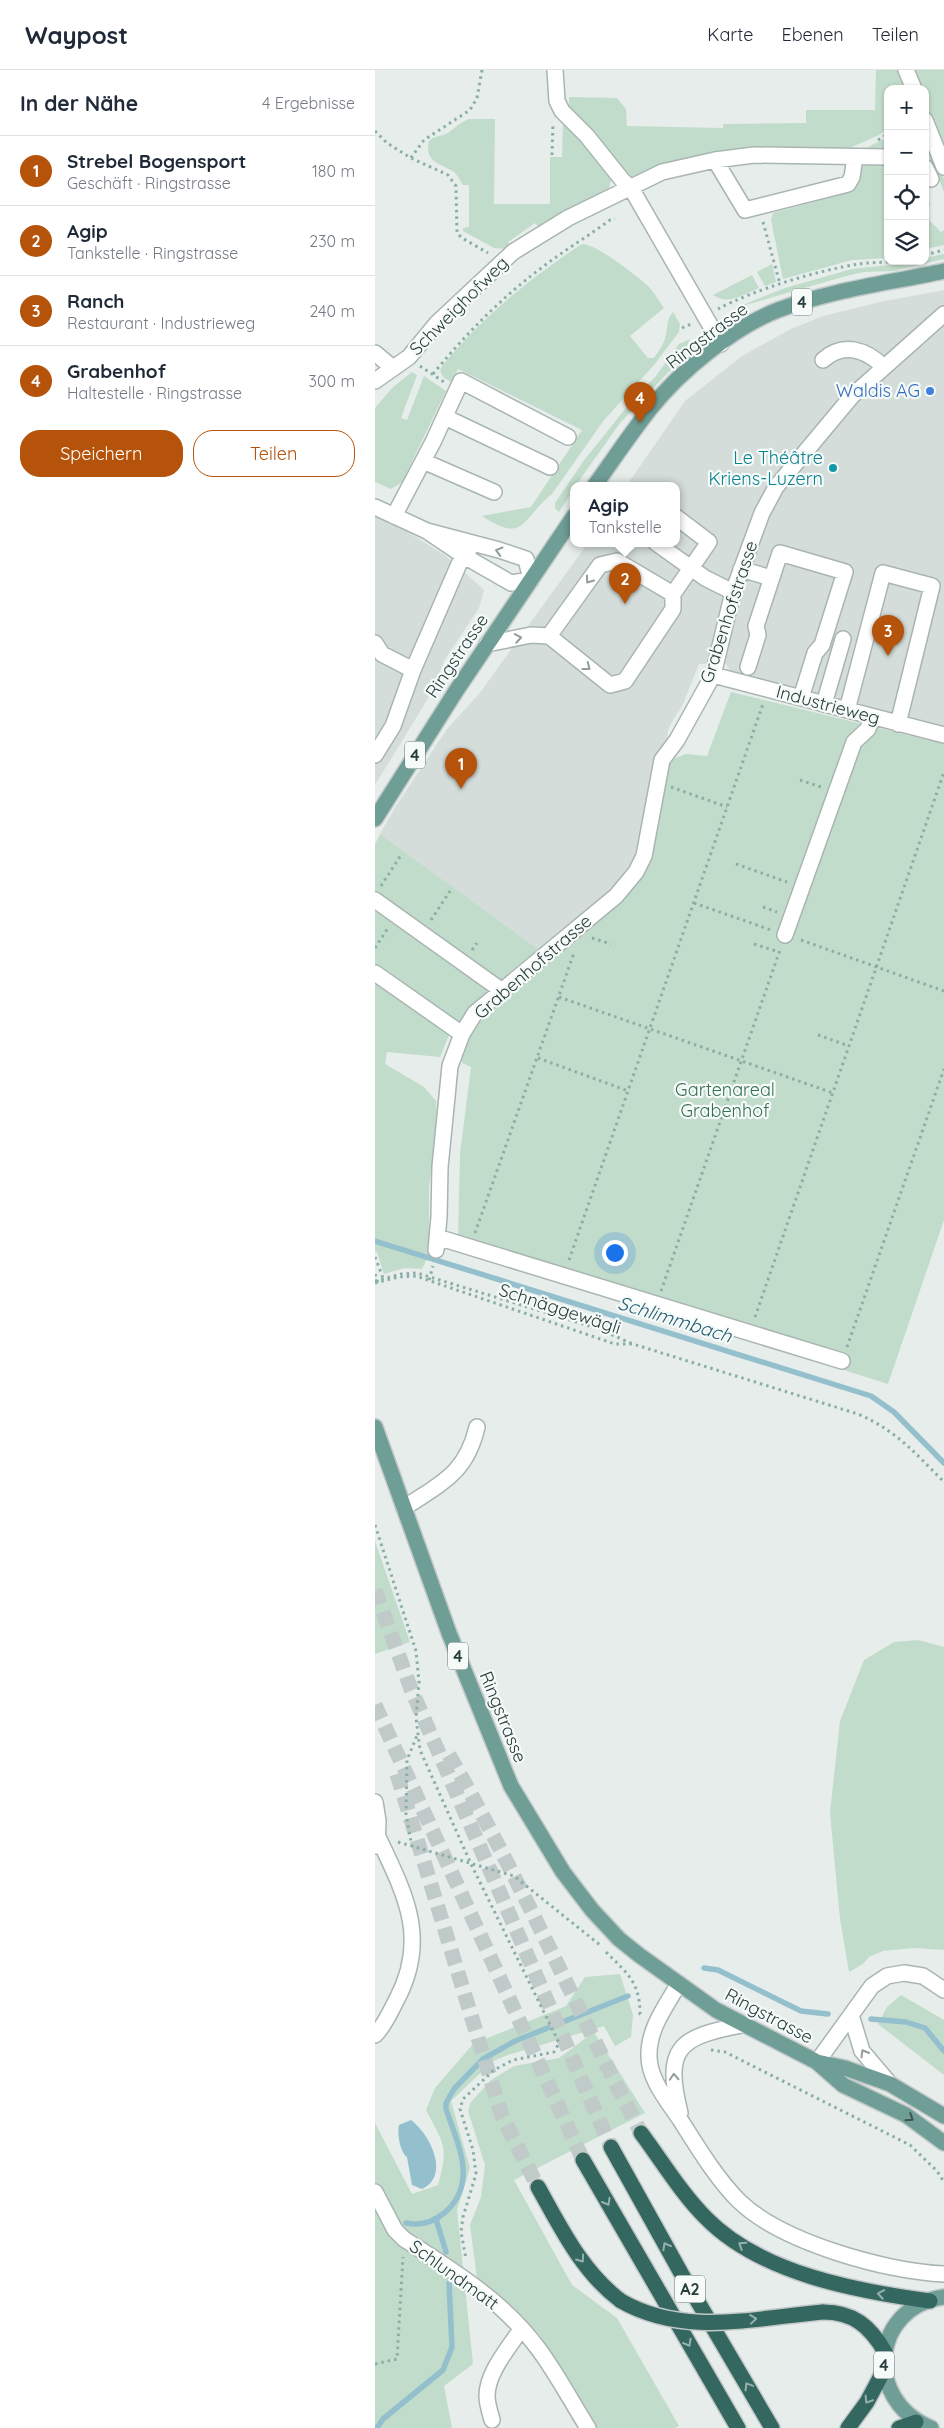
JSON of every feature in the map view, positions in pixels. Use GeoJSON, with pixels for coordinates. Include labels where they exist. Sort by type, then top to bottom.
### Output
{"type":"FeatureCollection","features":[{"type":"Feature","properties":{"kind":"highway"},"geometry":{"type":"LineString","coordinates":[[641,2133],[706,2218],[727,2236],[757,2256],[785,2268],[869,2292],[940,2297]]}},
{"type":"Feature","properties":{"kind":"highway","name":"A2"},"geometry":{"type":"LineString","coordinates":[[611,2147],[681,2274],[772,2428]]}},
{"type":"Feature","properties":{"kind":"highway","name":"A2"},"geometry":{"type":"LineString","coordinates":[[583,2160],[738,2428]]}},
{"type":"Feature","properties":{"kind":"highway"},"geometry":{"type":"LineString","coordinates":[[538,2187],[572,2246],[591,2274],[621,2301],[657,2316],[694,2323],[719,2323],[823,2312],[843,2313],[857,2319],[868,2328],[885,2352]]}},
{"type":"Feature","properties":{"kind":"highway"},"geometry":{"type":"LineString","coordinates":[[848,2428],[867,2402],[884,2370]]}},
{"type":"Feature","properties":{"kind":"highway"},"geometry":{"type":"LineString","coordinates":[[899,2428],[916,2422]]}},
{"type":"Feature","properties":{"kind":"main road","name":"Ringstrasse"},"geometry":{"type":"LineString","coordinates":[[597,482],[658,400],[686,373],[721,344],[761,318],[795,304],[837,293],[944,271]]}},
{"type":"Feature","properties":{"kind":"main road","name":"Ringstrasse"},"geometry":{"type":"LineString","coordinates":[[375,819],[487,644],[570,522]]}},
{"type":"Feature","properties":{"kind":"main road","name":"Ringstrasse"},"geometry":{"type":"LineString","coordinates":[[375,1427],[449,1633],[511,1786],[577,1892],[619,1939],[705,2003],[742,2025],[817,2062],[853,2071],[890,2084],[944,2116]]}},
{"type":"Feature","properties":{"kind":"main road","name":"Ringstrasse"},"geometry":{"type":"LineString","coordinates":[[817,2062],[843,2085],[898,2110],[942,2141]]}},
{"type":"Feature","properties":{"kind":"main road","name":"4"},"geometry":{"type":"LineString","coordinates":[[931,2428],[916,2422],[900,2407],[891,2394],[884,2370],[885,2352],[895,2328],[905,2316],[916,2307],[940,2297]]}},
{"type":"Feature","properties":{"kind":"street"},"geometry":{"type":"LineString","coordinates":[[555,70],[557,101],[562,111],[587,136],[623,182],[631,188],[721,344]]}},
{"type":"Feature","properties":{"kind":"street"},"geometry":{"type":"LineString","coordinates":[[906,70],[912,85]]}},
{"type":"Feature","properties":{"kind":"street"},"geometry":{"type":"LineString","coordinates":[[929,130],[944,168]]}},
{"type":"Feature","properties":{"kind":"street","name":"Schweighofweg"},"geometry":{"type":"LineString","coordinates":[[375,381],[409,357],[437,323],[513,252],[568,218],[662,172],[715,160],[753,155],[884,157]]}},
{"type":"Feature","properties":{"kind":"street"},"geometry":{"type":"LineString","coordinates":[[715,160],[745,210],[848,184],[852,176],[855,157]]}},
{"type":"Feature","properties":{"kind":"street","name":"Grabenhofstrasse"},"geometry":{"type":"LineString","coordinates":[[467,1246],[437,1243],[440,1167],[451,1066],[462,1034],[475,1013],[616,896],[636,872],[643,856],[663,760],[677,740],[713,675],[733,592],[762,513],[776,487],[852,396],[944,314]]}},
{"type":"Feature","properties":{"kind":"street"},"geometry":{"type":"LineString","coordinates":[[823,360],[832,351],[856,349],[884,367]]}},
{"type":"Feature","properties":{"kind":"street"},"geometry":{"type":"LineString","coordinates":[[375,353],[393,368]]}},
{"type":"Feature","properties":{"kind":"street","name":"Schweighofweg"},"geometry":{"type":"LineString","coordinates":[[375,362],[393,368]]}},
{"type":"Feature","properties":{"kind":"street"},"geometry":{"type":"LineString","coordinates":[[394,516],[445,417],[461,381],[569,437]]}},
{"type":"Feature","properties":{"kind":"street"},"geometry":{"type":"LineString","coordinates":[[445,417],[550,467]]}},
{"type":"Feature","properties":{"kind":"street"},"geometry":{"type":"LineString","coordinates":[[423,461],[494,492]]}},
{"type":"Feature","properties":{"kind":"street"},"geometry":{"type":"LineString","coordinates":[[375,507],[469,550],[511,583],[531,580],[526,559],[499,550],[469,550]]}},
{"type":"Feature","properties":{"kind":"street"},"geometry":{"type":"LineString","coordinates":[[487,644],[531,635],[549,636],[610,684],[625,682],[673,609],[673,594],[709,542],[680,520]]}},
{"type":"Feature","properties":{"kind":"street"},"geometry":{"type":"LineString","coordinates":[[661,547],[690,567],[733,592]]}},
{"type":"Feature","properties":{"kind":"street"},"geometry":{"type":"LineString","coordinates":[[375,755],[393,726],[413,670],[459,564],[469,550]]}},
{"type":"Feature","properties":{"kind":"street"},"geometry":{"type":"LineString","coordinates":[[748,667],[758,635],[756,626],[780,553],[845,572],[822,645],[815,653],[801,698]]}},
{"type":"Feature","properties":{"kind":"street"},"geometry":{"type":"LineString","coordinates":[[549,636],[600,565],[617,561],[673,594]]}},
{"type":"Feature","properties":{"kind":"street"},"geometry":{"type":"LineString","coordinates":[[741,569],[771,578]]}},
{"type":"Feature","properties":{"kind":"street"},"geometry":{"type":"LineString","coordinates":[[847,710],[883,573],[933,586],[898,724]]}},
{"type":"Feature","properties":{"kind":"street"},"geometry":{"type":"LineString","coordinates":[[824,704],[843,639]]}},
{"type":"Feature","properties":{"kind":"street"},"geometry":{"type":"LineString","coordinates":[[375,643],[381,654],[413,670]]}},
{"type":"Feature","properties":{"kind":"street","name":"Industrieweg"},"geometry":{"type":"LineString","coordinates":[[713,675],[944,735]]}},
{"type":"Feature","properties":{"kind":"street"},"geometry":{"type":"LineString","coordinates":[[785,935],[854,742],[868,729],[872,717]]}},
{"type":"Feature","properties":{"kind":"street"},"geometry":{"type":"LineString","coordinates":[[378,893],[397,915],[501,990]]}},
{"type":"Feature","properties":{"kind":"street"},"geometry":{"type":"LineString","coordinates":[[375,973],[462,1034]]}},
{"type":"Feature","properties":{"kind":"street"},"geometry":{"type":"LineString","coordinates":[[467,1246],[842,1361]]}},
{"type":"Feature","properties":{"kind":"street"},"geometry":{"type":"LineString","coordinates":[[404,1508],[450,1477],[471,1448],[477,1427]]}},
{"type":"Feature","properties":{"kind":"street"},"geometry":{"type":"LineString","coordinates":[[375,1802],[378,1837],[375,1855]]}},
{"type":"Feature","properties":{"kind":"street"},"geometry":{"type":"LineString","coordinates":[[375,2035],[381,2028],[400,1992],[409,1969],[414,1943],[411,1922],[401,1892],[378,1837]]}},
{"type":"Feature","properties":{"kind":"street"},"geometry":{"type":"LineString","coordinates":[[817,2062],[872,1986],[887,1976],[904,1973],[923,1976],[944,1990]]}},
{"type":"Feature","properties":{"kind":"street"},"geometry":{"type":"LineString","coordinates":[[677,1984],[655,2024],[649,2053],[652,2073],[683,2124],[729,2190],[764,2220],[821,2248],[868,2261],[930,2274],[944,2274]]}},
{"type":"Feature","properties":{"kind":"street"},"geometry":{"type":"LineString","coordinates":[[851,2015],[862,2051],[890,2084]]}},
{"type":"Feature","properties":{"kind":"street"},"geometry":{"type":"LineString","coordinates":[[683,2124],[673,2077],[676,2055],[686,2045],[698,2038],[742,2025]]}},
{"type":"Feature","properties":{"kind":"street","name":"Schlundmatt"},"geometry":{"type":"LineString","coordinates":[[375,2192],[395,2230],[404,2239],[470,2282],[502,2308],[521,2329],[549,2363],[588,2428]]}},
{"type":"Feature","properties":{"kind":"street"},"geometry":{"type":"LineString","coordinates":[[492,2420],[487,2402],[488,2388],[497,2367],[521,2329]]}},
{"type":"Feature","properties":{"kind":"path"},"geometry":{"type":"LineString","coordinates":[[411,158],[424,140],[470,110],[477,98],[482,70]]}},
{"type":"Feature","properties":{"kind":"path"},"geometry":{"type":"LineString","coordinates":[[375,131],[387,143],[411,158],[448,175],[456,186],[457,233],[462,238],[502,261]]}},
{"type":"Feature","properties":{"kind":"path"},"geometry":{"type":"LineString","coordinates":[[745,210],[761,217],[780,284]]}},
{"type":"Feature","properties":{"kind":"path"},"geometry":{"type":"LineString","coordinates":[[433,374],[466,335],[511,292],[541,268],[610,220],[615,219]]}},
{"type":"Feature","properties":{"kind":"path"},"geometry":{"type":"LineString","coordinates":[[929,254],[944,250]]}},
{"type":"Feature","properties":{"kind":"path"},"geometry":{"type":"LineString","coordinates":[[682,328],[726,304],[780,284],[855,264],[884,262]]}},
{"type":"Feature","properties":{"kind":"path"},"geometry":{"type":"LineString","coordinates":[[393,368],[420,365],[456,392]]}},
{"type":"Feature","properties":{"kind":"path"},"geometry":{"type":"LineString","coordinates":[[564,1276],[764,703]]}},
{"type":"Feature","properties":{"kind":"path"},"geometry":{"type":"LineString","coordinates":[[749,1334],[944,772]]}},
{"type":"Feature","properties":{"kind":"path"},"geometry":{"type":"LineString","coordinates":[[671,787],[727,807]]}},
{"type":"Feature","properties":{"kind":"path"},"geometry":{"type":"LineString","coordinates":[[378,893],[401,855]]}},
{"type":"Feature","properties":{"kind":"path"},"geometry":{"type":"LineString","coordinates":[[736,864],[803,888]]}},
{"type":"Feature","properties":{"kind":"path"},"geometry":{"type":"LineString","coordinates":[[422,933],[450,891]]}},
{"type":"Feature","properties":{"kind":"path"},"geometry":{"type":"LineString","coordinates":[[694,903],[944,991]]}},
{"type":"Feature","properties":{"kind":"path"},"geometry":{"type":"LineString","coordinates":[[375,948],[397,915]]}},
{"type":"Feature","properties":{"kind":"path"},"geometry":{"type":"LineString","coordinates":[[656,1304],[785,935]]}},
{"type":"Feature","properties":{"kind":"path"},"geometry":{"type":"LineString","coordinates":[[588,936],[611,944]]}},
{"type":"Feature","properties":{"kind":"path"},"geometry":{"type":"LineString","coordinates":[[754,944],[779,952]]}},
{"type":"Feature","properties":{"kind":"path"},"geometry":{"type":"LineString","coordinates":[[467,1246],[479,1226],[575,952]]}},
{"type":"Feature","properties":{"kind":"path"},"geometry":{"type":"LineString","coordinates":[[559,997],[833,1093]]}},
{"type":"Feature","properties":{"kind":"path"},"geometry":{"type":"LineString","coordinates":[[818,1035],[849,1046]]}},
{"type":"Feature","properties":{"kind":"path"},"geometry":{"type":"LineString","coordinates":[[537,1058],[628,1091]]}},
{"type":"Feature","properties":{"kind":"path"},"geometry":{"type":"LineString","coordinates":[[842,1361],[944,1069]]}},
{"type":"Feature","properties":{"kind":"path"},"geometry":{"type":"LineString","coordinates":[[375,1257],[383,1278]]}},
{"type":"Feature","properties":{"kind":"path"},"geometry":{"type":"LineString","coordinates":[[429,1280],[432,1267]]}},
{"type":"Feature","properties":{"kind":"path"},"geometry":{"type":"LineString","coordinates":[[375,1274],[376,1282],[383,1278],[417,1273],[596,1328],[633,1344]]}},
{"type":"Feature","properties":{"kind":"path","name":"Schnäggewägli"},"geometry":{"type":"LineString","coordinates":[[376,1282],[398,1276],[416,1276],[615,1344],[633,1344],[858,1414],[882,1424],[895,1434],[944,1482]]}},
{"type":"Feature","properties":{"kind":"path"},"geometry":{"type":"LineString","coordinates":[[375,1525],[416,1651],[419,1682],[416,1718],[420,1750],[471,1864],[559,2042],[554,2052],[513,2060],[494,2070],[463,2099],[460,2109],[473,2150],[476,2174],[463,2216],[461,2232],[470,2282]]}},
{"type":"Feature","properties":{"kind":"path"},"geometry":{"type":"LineString","coordinates":[[412,1847],[406,1814],[407,1760],[418,1733]]}},
{"type":"Feature","properties":{"kind":"path"},"geometry":{"type":"LineString","coordinates":[[378,1837],[514,1876],[590,1935],[633,1980],[640,1996],[640,2014]]}},
{"type":"Feature","properties":{"kind":"path"},"geometry":{"type":"LineString","coordinates":[[703,2051],[725,2052],[910,2145],[937,2171],[944,2182]]}},
{"type":"Feature","properties":{"kind":"path"},"geometry":{"type":"LineString","coordinates":[[375,2364],[397,2359],[404,2239]]}},
{"type":"Feature","properties":{"kind":"shaded area"},"geometry":{"type":"Polygon","coordinates":[[[944,290],[944,728],[731,672],[726,664],[699,664],[683,704],[669,727],[645,835],[625,880],[542,953],[380,834],[396,806],[447,729],[479,694],[585,547],[680,547],[680,482],[629,482],[685,401],[742,356],[791,329],[823,316],[880,302],[944,290]]]}},
{"type":"Feature","properties":{"kind":"shaded area"},"geometry":{"type":"Polygon","coordinates":[[[375,516],[406,531],[446,556],[484,590],[479,608],[444,661],[432,692],[375,785],[375,516]]]}},
{"type":"Feature","properties":{"kind":"green space"},"geometry":{"type":"Polygon","coordinates":[[[876,70],[901,70],[903,77],[902,85],[884,85],[884,132],[847,149],[753,149],[646,172],[633,177],[623,172],[569,108],[569,97],[617,98],[626,109],[627,126],[723,128],[723,124],[806,123],[806,110],[875,110],[876,70]]]}},
{"type":"Feature","properties":{"kind":"green space"},"geometry":{"type":"Polygon","coordinates":[[[910,70],[944,70],[944,146],[939,142],[929,118],[929,85],[916,85],[910,70]]]}},
{"type":"Feature","properties":{"kind":"green space"},"geometry":{"type":"Polygon","coordinates":[[[469,119],[495,119],[494,204],[550,204],[550,157],[562,157],[563,121],[567,123],[612,176],[609,188],[540,229],[535,223],[508,242],[512,248],[494,248],[463,231],[463,228],[469,227],[469,185],[463,185],[455,173],[435,161],[429,154],[429,141],[448,133],[460,123],[469,119]]]}},
{"type":"Feature","properties":{"kind":"green space"},"geometry":{"type":"Polygon","coordinates":[[[884,139],[884,148],[866,148],[884,139]]]}},
{"type":"Feature","properties":{"kind":"green space"},"geometry":{"type":"Polygon","coordinates":[[[929,141],[944,179],[944,192],[929,158],[929,141]]]}},
{"type":"Feature","properties":{"kind":"green space"},"geometry":{"type":"Polygon","coordinates":[[[884,165],[884,258],[852,260],[783,279],[771,220],[773,213],[847,193],[853,189],[860,166],[884,165]]]}},
{"type":"Feature","properties":{"kind":"green space"},"geometry":{"type":"Polygon","coordinates":[[[929,220],[941,232],[944,230],[944,245],[929,248],[929,220]]]}},
{"type":"Feature","properties":{"kind":"green space"},"geometry":{"type":"Polygon","coordinates":[[[582,244],[606,254],[635,275],[650,288],[664,308],[630,336],[648,358],[654,358],[661,347],[666,335],[668,320],[673,312],[680,324],[679,332],[654,365],[604,420],[552,494],[522,525],[515,528],[507,528],[482,516],[531,507],[582,430],[458,369],[451,382],[443,377],[440,370],[464,341],[506,301],[535,277],[582,244]]]}},
{"type":"Feature","properties":{"kind":"green space"},"geometry":{"type":"Polygon","coordinates":[[[944,254],[944,259],[929,263],[929,257],[944,254]]]}},
{"type":"Feature","properties":{"kind":"green space"},"geometry":{"type":"Polygon","coordinates":[[[772,264],[776,282],[765,286],[757,272],[772,264]]]}},
{"type":"Feature","properties":{"kind":"green space"},"geometry":{"type":"Polygon","coordinates":[[[888,265],[919,265],[894,271],[864,272],[846,276],[735,308],[785,288],[852,269],[888,265]]]}},
{"type":"Feature","properties":{"kind":"green space"},"geometry":{"type":"Polygon","coordinates":[[[752,275],[759,288],[730,299],[719,298],[713,295],[752,275]]]}},
{"type":"Feature","properties":{"kind":"green space"},"geometry":{"type":"Polygon","coordinates":[[[690,339],[682,358],[620,423],[578,482],[570,482],[570,495],[559,512],[555,508],[555,503],[585,459],[630,403],[656,376],[679,344],[690,339]]]}},
{"type":"Feature","properties":{"kind":"green space"},"geometry":{"type":"Polygon","coordinates":[[[412,372],[417,375],[401,418],[407,420],[424,376],[446,391],[404,478],[406,480],[391,489],[375,482],[375,408],[392,388],[412,372]]]}},
{"type":"Feature","properties":{"kind":"green space","name":"Gartenareal Grabenhof"},"geometry":{"type":"Polygon","coordinates":[[[731,692],[944,744],[944,1220],[888,1384],[649,1308],[458,1238],[460,1154],[471,1067],[462,1063],[466,1044],[477,1025],[514,986],[612,910],[633,888],[650,854],[661,808],[668,761],[686,754],[707,756],[731,692]]]}},
{"type":"Feature","properties":{"kind":"green space"},"geometry":{"type":"Polygon","coordinates":[[[380,834],[540,951],[506,979],[498,980],[489,987],[488,992],[463,1023],[456,1023],[451,1030],[440,1057],[387,1052],[385,1064],[424,1087],[436,1101],[437,1128],[429,1186],[429,1226],[432,1247],[422,1269],[405,1268],[384,1274],[377,1252],[375,1252],[375,844],[380,834]]]}},
{"type":"Feature","properties":{"kind":"green space"},"geometry":{"type":"Polygon","coordinates":[[[375,1541],[410,1642],[375,1654],[375,1541]]]}},
{"type":"Feature","properties":{"kind":"green space"},"geometry":{"type":"Polygon","coordinates":[[[918,1640],[944,1647],[944,1950],[913,1948],[883,1951],[869,1957],[863,1964],[849,1972],[840,1919],[830,1813],[840,1721],[864,1660],[894,1642],[918,1640]]]}},
{"type":"Feature","properties":{"kind":"green space"},"geometry":{"type":"Polygon","coordinates":[[[620,1974],[633,2015],[631,2037],[615,2046],[604,2026],[508,2055],[493,2061],[451,2101],[470,2168],[457,2210],[473,2364],[444,2386],[452,2428],[375,2428],[375,2123],[412,2194],[438,2185],[443,2161],[443,2146],[426,2110],[435,2088],[473,2044],[566,2006],[585,1977],[620,1974]]]}},
{"type":"Feature","properties":{"kind":"green space"},"geometry":{"type":"Polygon","coordinates":[[[901,1995],[944,2020],[944,2075],[878,2024],[887,2007],[901,1995]]]}},
{"type":"Feature","properties":{"kind":"green space"},"geometry":{"type":"Polygon","coordinates":[[[594,2032],[645,2113],[514,2180],[572,2285],[617,2318],[679,2426],[675,2428],[597,2428],[539,2334],[477,2278],[470,2225],[481,2197],[485,2165],[468,2111],[471,2102],[491,2080],[514,2066],[559,2058],[594,2032]]]}},
{"type":"Feature","properties":{"kind":"water"},"geometry":{"type":"Polygon","coordinates":[[[411,2120],[425,2135],[435,2155],[435,2175],[431,2183],[422,2189],[412,2185],[407,2157],[401,2147],[399,2137],[399,2125],[411,2120]]]}},
{"type":"Feature","properties":{"kind":"waterway","name":"Schlimmbach"},"geometry":{"type":"LineString","coordinates":[[375,1241],[871,1396],[894,1412],[944,1463]]}},
{"type":"Feature","properties":{"kind":"waterway"},"geometry":{"type":"LineString","coordinates":[[704,1968],[718,1970],[801,2011],[828,2014]]}},
{"type":"Feature","properties":{"kind":"waterway"},"geometry":{"type":"LineString","coordinates":[[406,2223],[416,2224],[436,2219],[457,2198],[463,2178],[462,2161],[446,2109],[446,2103],[454,2089],[483,2059],[515,2041],[628,1996]]}},
{"type":"Feature","properties":{"kind":"waterway"},"geometry":{"type":"LineString","coordinates":[[871,2019],[906,2022],[925,2028],[944,2051]]}},
{"type":"Feature","properties":{"kind":"waterway"},"geometry":{"type":"LineString","coordinates":[[436,2219],[446,2252]]}},
{"type":"Feature","properties":{"kind":"waterway"},"geometry":{"type":"LineString","coordinates":[[377,2428],[383,2419],[443,2370],[452,2347],[449,2283]]}},
{"type":"Feature","properties":{"kind":"tunnel"},"geometry":{"type":"LineString","coordinates":[[375,1590],[411,1689],[611,2147]]}},
{"type":"Feature","properties":{"kind":"tunnel"},"geometry":{"type":"LineString","coordinates":[[375,1705],[583,2160]]}},
{"type":"Feature","properties":{"kind":"tunnel"},"geometry":{"type":"LineString","coordinates":[[449,1755],[500,1848],[641,2133]]}},
{"type":"Feature","properties":{"kind":"tunnel"},"geometry":{"type":"LineString","coordinates":[[397,1774],[502,2116],[538,2187]]}},
{"type":"Feature","properties":{"kind":"place","name":"Waldis AG"},"geometry":{"type":"Point","coordinates":[930,391]}},
{"type":"Feature","properties":{"kind":"place","name":"Grabenhof"},"geometry":{"type":"Point","coordinates":[640,423]}},
{"type":"Feature","properties":{"kind":"place","name":"Le Théâtre Kriens-Luzern"},"geometry":{"type":"Point","coordinates":[833,468]}},
{"type":"Feature","properties":{"kind":"place","name":"Agip"},"geometry":{"type":"Point","coordinates":[625,604]}},
{"type":"Feature","properties":{"kind":"place","name":"Ranch"},"geometry":{"type":"Point","coordinates":[888,656]}},
{"type":"Feature","properties":{"kind":"place","name":"Strebel Bogensport"},"geometry":{"type":"Point","coordinates":[461,789]}}]}
